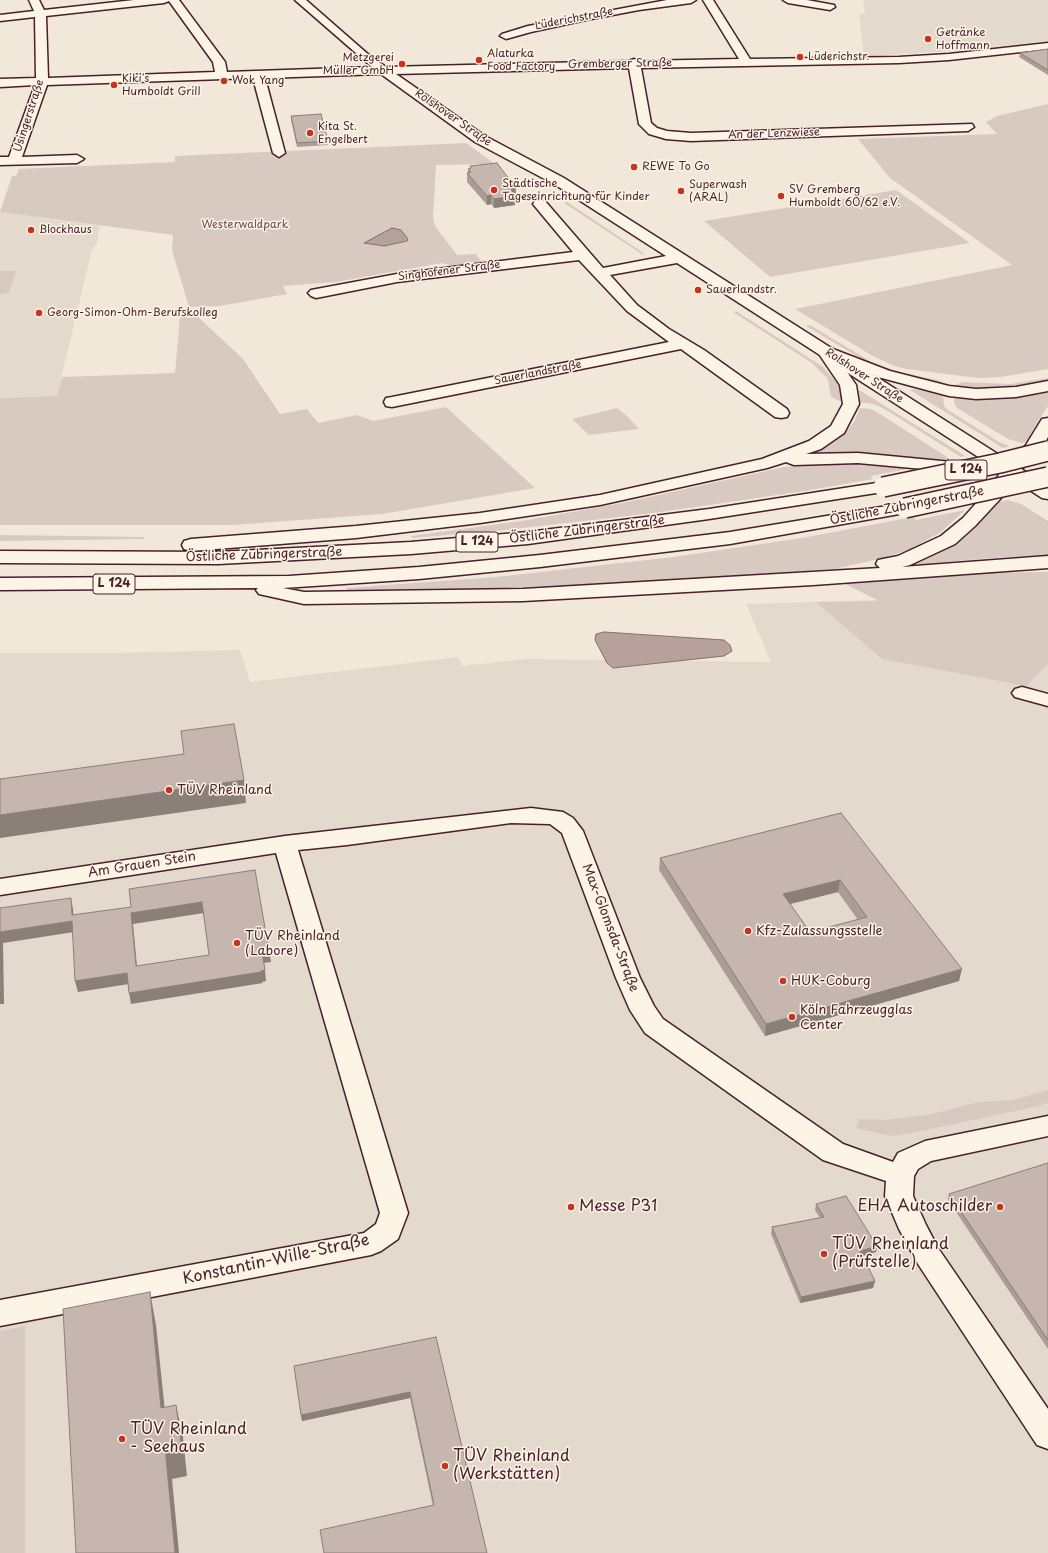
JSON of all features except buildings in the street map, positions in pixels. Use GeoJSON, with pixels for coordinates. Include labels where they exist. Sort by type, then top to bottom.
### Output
{"type":"FeatureCollection","features":[{"type":"Feature","properties":{"kind":"main road","name":"Usingerstraße"},"geometry":{"type":"LineString","coordinates":[[14,161],[42,82],[40,12],[34,0]]}},
{"type":"Feature","properties":{"kind":"main road"},"geometry":{"type":"LineString","coordinates":[[0,18],[40,12],[164,0]]}},
{"type":"Feature","properties":{"kind":"main road"},"geometry":{"type":"LineString","coordinates":[[174,0],[219,62],[222,76]]}},
{"type":"Feature","properties":{"kind":"main road","name":"Rolshover Straße"},"geometry":{"type":"LineString","coordinates":[[300,0],[366,58],[383,70],[428,91],[480,139],[543,172],[1048,494]]}},
{"type":"Feature","properties":{"kind":"main road","name":"Lüderichstraße"},"geometry":{"type":"LineString","coordinates":[[506,36],[528,28],[639,7],[691,0]]}},
{"type":"Feature","properties":{"kind":"main road"},"geometry":{"type":"LineString","coordinates":[[708,0],[746,62]]}},
{"type":"Feature","properties":{"kind":"main road"},"geometry":{"type":"LineString","coordinates":[[788,0],[830,7]]}},
{"type":"Feature","properties":{"kind":"main road","name":"Gremberger Straße"},"geometry":{"type":"LineString","coordinates":[[0,83],[383,70],[899,60],[949,57],[1048,46]]}},
{"type":"Feature","properties":{"kind":"main road","name":"An der Lenzwiese"},"geometry":{"type":"LineString","coordinates":[[634,64],[644,124],[653,131],[666,135],[698,136],[968,127]]}},
{"type":"Feature","properties":{"kind":"main road"},"geometry":{"type":"LineString","coordinates":[[428,91],[441,73],[462,68]]}},
{"type":"Feature","properties":{"kind":"main road"},"geometry":{"type":"LineString","coordinates":[[258,75],[279,153]]}},
{"type":"Feature","properties":{"kind":"main road","name":"Usingerstraße"},"geometry":{"type":"LineString","coordinates":[[0,161],[77,159]]}},
{"type":"Feature","properties":{"kind":"main road"},"geometry":{"type":"LineString","coordinates":[[540,204],[582,255],[632,308],[664,332],[698,353],[781,413]]}},
{"type":"Feature","properties":{"kind":"main road","name":"Singhofener Straße"},"geometry":{"type":"LineString","coordinates":[[316,293],[397,278],[582,255]]}},
{"type":"Feature","properties":{"kind":"main road"},"geometry":{"type":"LineString","coordinates":[[600,273],[679,258]]}},
{"type":"Feature","properties":{"kind":"main road","name":"Sauerlandstraße"},"geometry":{"type":"LineString","coordinates":[[392,402],[684,344]]}},
{"type":"Feature","properties":{"kind":"main road"},"geometry":{"type":"LineString","coordinates":[[824,351],[884,374],[945,390],[976,394],[1003,393],[1048,386]]}},
{"type":"Feature","properties":{"kind":"main road"},"geometry":{"type":"LineString","coordinates":[[67,557],[356,532],[480,518],[600,500],[767,462],[815,445],[838,429],[851,404],[848,385],[824,351]]}},
{"type":"Feature","properties":{"kind":"main road"},"geometry":{"type":"LineString","coordinates":[[813,579],[904,560],[948,540],[969,522],[992,498],[1011,470],[1033,448],[1048,423]]}},
{"type":"Feature","properties":{"kind":"main road","name":"Östliche Zubringerstraße"},"geometry":{"type":"LineString","coordinates":[[0,557],[218,558],[411,548],[528,538],[709,514],[883,487],[1000,463],[1048,451]]}},
{"type":"Feature","properties":{"kind":"main road"},"geometry":{"type":"LineString","coordinates":[[767,462],[823,458],[858,458],[957,468],[1048,472]]}},
{"type":"Feature","properties":{"kind":"main road","name":"Östliche Zubringerstraße"},"geometry":{"type":"LineString","coordinates":[[0,584],[289,582],[418,573],[540,561],[730,538],[905,508],[1048,477]]}},
{"type":"Feature","properties":{"kind":"main road"},"geometry":{"type":"LineString","coordinates":[[228,582],[304,598],[523,595],[813,579],[1048,562]]}},
{"type":"Feature","properties":{"kind":"main road"},"geometry":{"type":"LineString","coordinates":[[1022,693],[1048,700]]}},
{"type":"Feature","properties":{"kind":"main road","name":"Max-Glomsda-Straße"},"geometry":{"type":"LineString","coordinates":[[285,844],[347,838],[511,816],[531,815],[555,817],[565,823],[572,831],[628,978],[643,1010],[654,1026],[833,1152],[900,1175]]}},
{"type":"Feature","properties":{"kind":"main road","name":"Am Grauen Stein"},"geometry":{"type":"LineString","coordinates":[[0,887],[285,844]]}},
{"type":"Feature","properties":{"kind":"main road","name":"Konstantin-Wille-Straße"},"geometry":{"type":"LineString","coordinates":[[0,1314],[371,1243],[388,1231],[394,1213],[285,844]]}},
{"type":"Feature","properties":{"kind":"main road"},"geometry":{"type":"LineString","coordinates":[[1048,1126],[925,1152],[908,1161],[900,1175],[899,1196],[913,1229],[928,1256],[1048,1435]]}},
{"type":"Feature","properties":{"kind":"shaded area"},"geometry":{"type":"Polygon","coordinates":[[[863,0],[1048,0],[1048,41],[955,51],[864,56],[859,14],[865,13],[863,0]]]}},
{"type":"Feature","properties":{"kind":"shaded area","name":"Georg-Simon-Ohm-Berufskolleg"},"geometry":{"type":"Polygon","coordinates":[[[0,212],[100,226],[97,243],[92,249],[57,396],[0,398],[0,212]]]}},
{"type":"Feature","properties":{"kind":"shaded area"},"geometry":{"type":"Polygon","coordinates":[[[392,228],[401,230],[408,239],[407,241],[384,246],[364,243],[392,228]]]}},
{"type":"Feature","properties":{"kind":"shaded area","name":"TÜV Rheinland"},"geometry":{"type":"Polygon","coordinates":[[[1048,595],[1048,1553],[0,1553],[0,653],[115,653],[240,650],[250,682],[459,657],[462,666],[526,659],[771,662],[746,604],[1048,595]]]}},
{"type":"Feature","properties":{"kind":"shaded area"},"geometry":{"type":"Polygon","coordinates":[[[604,632],[724,640],[730,645],[732,651],[724,656],[613,668],[607,663],[595,640],[596,634],[604,632]]]}},
{"type":"Feature","properties":{"kind":"green space"},"geometry":{"type":"Polygon","coordinates":[[[1048,104],[1048,369],[1001,377],[978,378],[894,366],[871,355],[795,309],[1012,265],[890,178],[858,139],[997,134],[986,122],[997,116],[1048,104]]]}},
{"type":"Feature","properties":{"kind":"green space","name":"Westerwaldpark"},"geometry":{"type":"Polygon","coordinates":[[[466,143],[495,164],[436,165],[433,218],[435,226],[457,255],[476,254],[483,264],[456,267],[442,263],[336,282],[283,286],[287,294],[220,306],[189,307],[172,250],[173,235],[0,212],[12,176],[16,176],[19,169],[175,162],[175,156],[466,143]]]}},
{"type":"Feature","properties":{"kind":"green space"},"geometry":{"type":"Polygon","coordinates":[[[896,190],[970,243],[770,277],[704,221],[896,190]]]}},
{"type":"Feature","properties":{"kind":"green space"},"geometry":{"type":"Polygon","coordinates":[[[567,202],[642,252],[645,256],[564,203],[567,202]]]}},
{"type":"Feature","properties":{"kind":"green space"},"geometry":{"type":"Polygon","coordinates":[[[0,271],[16,271],[9,293],[0,294],[0,271]]]}},
{"type":"Feature","properties":{"kind":"green space"},"geometry":{"type":"Polygon","coordinates":[[[736,311],[823,367],[837,383],[842,394],[842,402],[831,397],[828,379],[812,363],[733,312],[736,311]]]}},
{"type":"Feature","properties":{"kind":"green space"},"geometry":{"type":"Polygon","coordinates":[[[197,316],[243,359],[280,414],[307,409],[318,423],[357,415],[373,421],[446,407],[535,488],[382,514],[233,525],[0,525],[0,398],[57,396],[62,377],[175,373],[180,317],[197,316]]]}},
{"type":"Feature","properties":{"kind":"green space"},"geometry":{"type":"Polygon","coordinates":[[[810,325],[875,364],[903,373],[938,380],[945,384],[944,387],[903,378],[870,364],[806,326],[810,325]]]}},
{"type":"Feature","properties":{"kind":"green space"},"geometry":{"type":"Polygon","coordinates":[[[1048,378],[1048,382],[1012,389],[955,388],[957,384],[963,382],[1010,384],[1048,378]]]}},
{"type":"Feature","properties":{"kind":"green space"},"geometry":{"type":"Polygon","coordinates":[[[914,389],[943,395],[944,406],[948,410],[999,442],[1010,446],[1003,448],[910,390],[914,389]]]}},
{"type":"Feature","properties":{"kind":"green space"},"geometry":{"type":"Polygon","coordinates":[[[858,391],[861,391],[965,456],[961,457],[883,408],[873,404],[859,402],[858,391]]]}},
{"type":"Feature","properties":{"kind":"green space"},"geometry":{"type":"Polygon","coordinates":[[[1048,392],[1048,406],[1027,441],[1022,443],[1008,439],[957,408],[954,403],[954,396],[1006,398],[1048,392]]]}},
{"type":"Feature","properties":{"kind":"green space"},"geometry":{"type":"Polygon","coordinates":[[[617,408],[639,429],[589,435],[572,419],[617,408]]]}},
{"type":"Feature","properties":{"kind":"green space"},"geometry":{"type":"Polygon","coordinates":[[[860,408],[871,409],[877,412],[950,459],[941,461],[807,455],[843,435],[854,422],[860,408]]]}},
{"type":"Feature","properties":{"kind":"green space"},"geometry":{"type":"Polygon","coordinates":[[[830,463],[912,468],[871,476],[873,479],[805,491],[654,513],[496,531],[412,538],[411,536],[528,520],[627,502],[784,467],[830,463]]]}},
{"type":"Feature","properties":{"kind":"green space"},"geometry":{"type":"Polygon","coordinates":[[[1008,500],[1021,504],[1048,521],[1048,555],[991,558],[901,566],[993,503],[1008,500]]]}},
{"type":"Feature","properties":{"kind":"green space"},"geometry":{"type":"Polygon","coordinates":[[[965,510],[941,532],[910,549],[884,558],[834,569],[612,584],[468,589],[347,590],[347,588],[496,577],[673,557],[802,538],[913,517],[916,520],[965,510]]]}},
{"type":"Feature","properties":{"kind":"green space"},"geometry":{"type":"Polygon","coordinates":[[[0,535],[144,537],[144,539],[0,541],[0,535]]]}},
{"type":"Feature","properties":{"kind":"green space"},"geometry":{"type":"Polygon","coordinates":[[[1048,572],[1048,664],[1026,686],[882,659],[816,602],[879,601],[845,584],[974,573],[1048,572]]]}},
{"type":"Feature","properties":{"kind":"green space"},"geometry":{"type":"Polygon","coordinates":[[[1048,1090],[1048,1103],[1039,1106],[912,1133],[891,1136],[856,1128],[859,1119],[882,1120],[928,1115],[978,1102],[1013,1100],[1048,1090]]]}},
{"type":"Feature","properties":{"kind":"green space"},"geometry":{"type":"Polygon","coordinates":[[[25,1326],[25,1553],[0,1553],[0,1331],[25,1326]]]}},
{"type":"Feature","properties":{"kind":"place","name":"Getränke Hoffmann"},"geometry":{"type":"Point","coordinates":[928,39]}},
{"type":"Feature","properties":{"kind":"place","name":"Lüderichstr."},"geometry":{"type":"Point","coordinates":[800,57]}},
{"type":"Feature","properties":{"kind":"place","name":"Alaturka Food Factory"},"geometry":{"type":"Point","coordinates":[479,60]}},
{"type":"Feature","properties":{"kind":"place","name":"Metzgerei Müller GmbH"},"geometry":{"type":"Point","coordinates":[402,64]}},
{"type":"Feature","properties":{"kind":"place","name":"Wok Yang"},"geometry":{"type":"Point","coordinates":[224,81]}},
{"type":"Feature","properties":{"kind":"place","name":"Kiki's Humboldt Grill"},"geometry":{"type":"Point","coordinates":[114,85]}},
{"type":"Feature","properties":{"kind":"place","name":"Kita St. Engelbert"},"geometry":{"type":"Point","coordinates":[310,133]}},
{"type":"Feature","properties":{"kind":"place","name":"REWE To Go"},"geometry":{"type":"Point","coordinates":[634,167]}},
{"type":"Feature","properties":{"kind":"place","name":"Städtische Tageseinrichtung für Kinder"},"geometry":{"type":"Point","coordinates":[494,190]}},
{"type":"Feature","properties":{"kind":"place","name":"Superwash (ARAL)"},"geometry":{"type":"Point","coordinates":[681,191]}},
{"type":"Feature","properties":{"kind":"place","name":"SV Gremberg Humboldt 60/62 e.V."},"geometry":{"type":"Point","coordinates":[781,196]}},
{"type":"Feature","properties":{"kind":"place","name":"Blockhaus"},"geometry":{"type":"Point","coordinates":[31,230]}},
{"type":"Feature","properties":{"kind":"place","name":"Sauerlandstr."},"geometry":{"type":"Point","coordinates":[698,290]}},
{"type":"Feature","properties":{"kind":"place","name":"Georg-Simon-Ohm-Berufskolleg"},"geometry":{"type":"Point","coordinates":[39,313]}},
{"type":"Feature","properties":{"kind":"place","name":"TÜV Rheinland"},"geometry":{"type":"Point","coordinates":[169,790]}},
{"type":"Feature","properties":{"kind":"place","name":"Kfz-Zulassungsstelle"},"geometry":{"type":"Point","coordinates":[748,931]}},
{"type":"Feature","properties":{"kind":"place","name":"TÜV Rheinland (Labore)"},"geometry":{"type":"Point","coordinates":[237,943]}},
{"type":"Feature","properties":{"kind":"place","name":"HUK-Coburg"},"geometry":{"type":"Point","coordinates":[783,981]}},
{"type":"Feature","properties":{"kind":"place","name":"Köln Fahrzeugglas Center"},"geometry":{"type":"Point","coordinates":[792,1017]}},
{"type":"Feature","properties":{"kind":"place","name":"Messe P31"},"geometry":{"type":"Point","coordinates":[571,1207]}},
{"type":"Feature","properties":{"kind":"place","name":"EHA Autoschilder"},"geometry":{"type":"Point","coordinates":[1000,1207]}},
{"type":"Feature","properties":{"kind":"place","name":"TÜV Rheinland (Prüfstelle)"},"geometry":{"type":"Point","coordinates":[824,1254]}},
{"type":"Feature","properties":{"kind":"place","name":"TÜV Rheinland - Seehaus"},"geometry":{"type":"Point","coordinates":[122,1439]}},
{"type":"Feature","properties":{"kind":"place","name":"TÜV Rheinland (Werkstätten)"},"geometry":{"type":"Point","coordinates":[445,1466]}}]}
